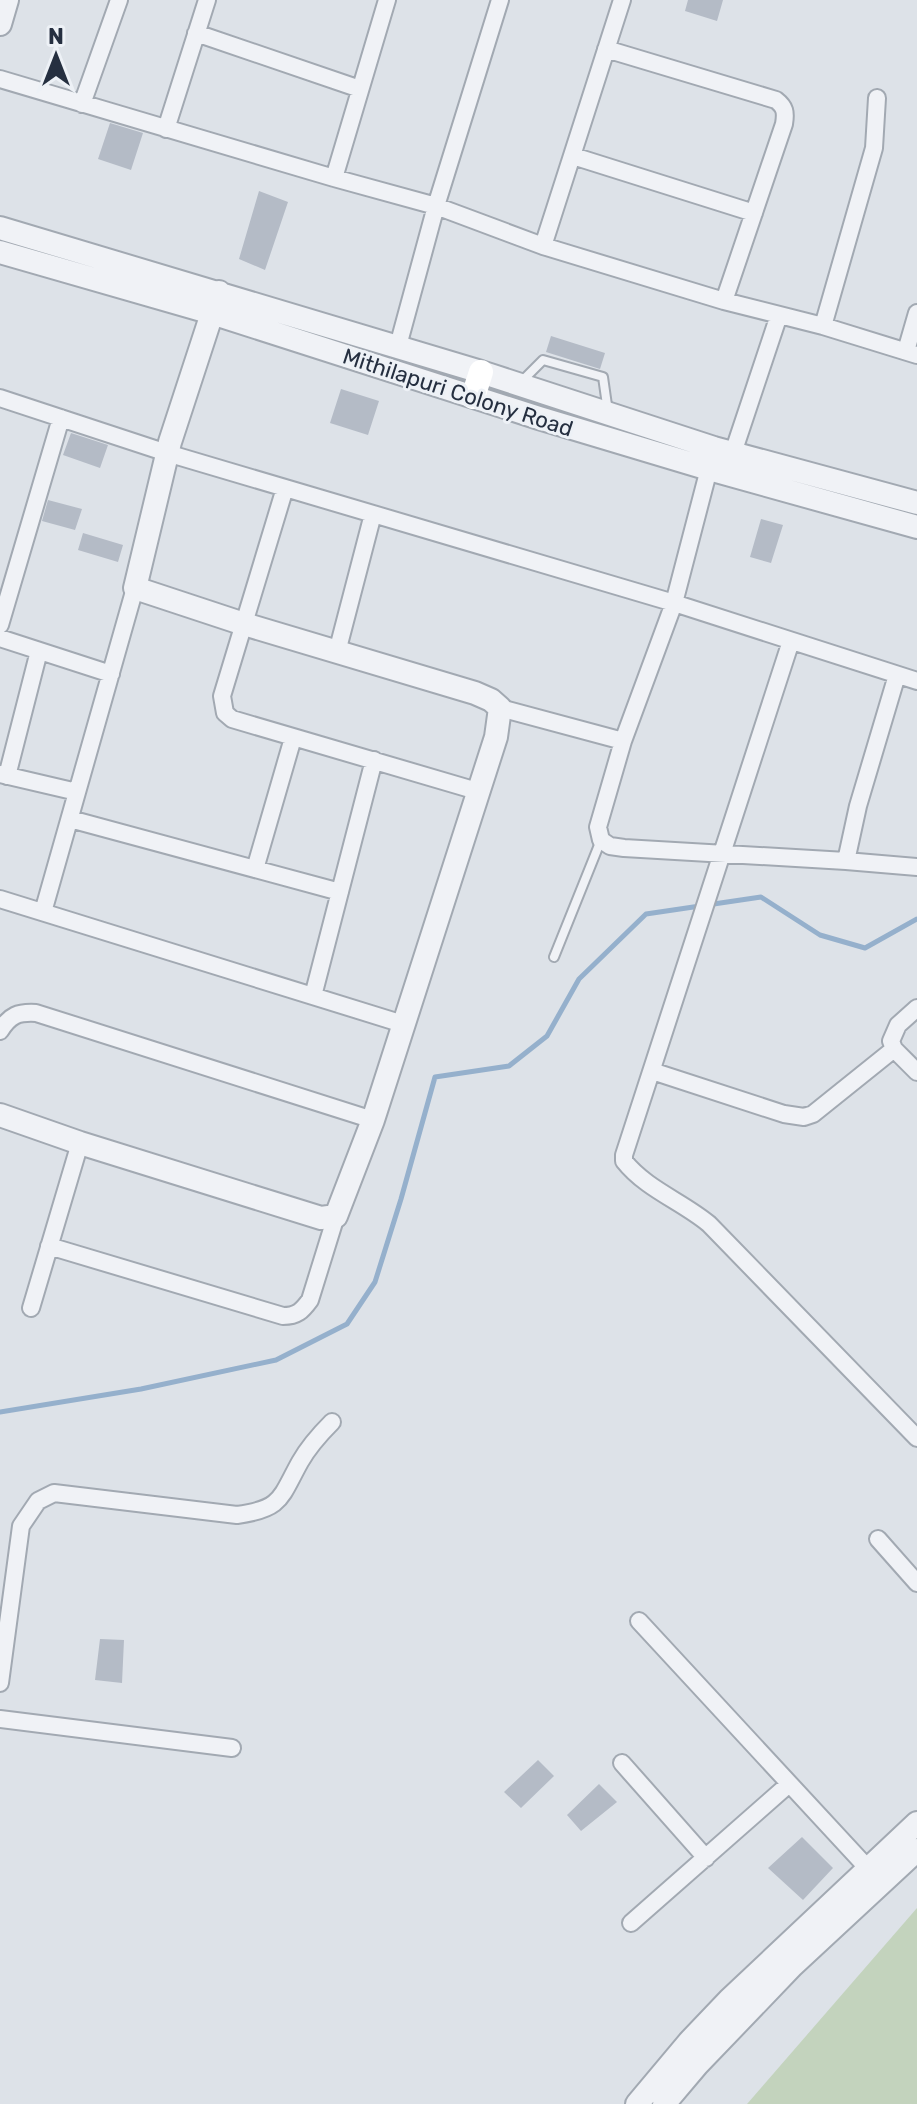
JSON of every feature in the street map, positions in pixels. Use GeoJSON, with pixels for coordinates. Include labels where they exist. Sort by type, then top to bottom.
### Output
{"type":"FeatureCollection","features":[{"type":"Feature","properties":{"kind":"main road"},"geometry":{"type":"LineString","coordinates":[[473,397],[481,372]]}},
{"type":"Feature","properties":{"kind":"street"},"geometry":{"type":"LineString","coordinates":[[0,24],[7,0]]}},
{"type":"Feature","properties":{"kind":"street"},"geometry":{"type":"LineString","coordinates":[[82,104],[119,0]]}},
{"type":"Feature","properties":{"kind":"street"},"geometry":{"type":"LineString","coordinates":[[166,129],[207,0]]}},
{"type":"Feature","properties":{"kind":"street"},"geometry":{"type":"LineString","coordinates":[[334,178],[387,0]]}},
{"type":"Feature","properties":{"kind":"street"},"geometry":{"type":"LineString","coordinates":[[398,346],[436,206],[500,0]]}},
{"type":"Feature","properties":{"kind":"street"},"geometry":{"type":"LineString","coordinates":[[543,246],[622,0]]}},
{"type":"Feature","properties":{"kind":"street"},"geometry":{"type":"LineString","coordinates":[[196,33],[360,89]]}},
{"type":"Feature","properties":{"kind":"street"},"geometry":{"type":"LineString","coordinates":[[606,49],[776,100],[786,113],[724,301]]}},
{"type":"Feature","properties":{"kind":"street"},"geometry":{"type":"LineString","coordinates":[[0,79],[436,206],[543,246],[724,301],[823,326],[911,353],[917,313]]}},
{"type":"Feature","properties":{"kind":"street"},"geometry":{"type":"LineString","coordinates":[[823,326],[874,148],[877,98]]}},
{"type":"Feature","properties":{"kind":"street"},"geometry":{"type":"LineString","coordinates":[[573,156],[754,213]]}},
{"type":"Feature","properties":{"kind":"street","name":"Mithilapuri Colony Road"},"geometry":{"type":"LineString","coordinates":[[0,228],[473,397],[917,503]]}},
{"type":"Feature","properties":{"kind":"street","name":"Mithilapuri Colony Road"},"geometry":{"type":"LineString","coordinates":[[0,252],[398,346],[608,413],[719,457],[917,527]]}},
{"type":"Feature","properties":{"kind":"street"},"geometry":{"type":"LineString","coordinates":[[43,912],[135,588],[167,453],[216,303]]}},
{"type":"Feature","properties":{"kind":"street"},"geometry":{"type":"LineString","coordinates":[[779,315],[719,457],[674,603],[623,741],[598,827],[601,840],[610,846],[624,848],[917,867]]}},
{"type":"Feature","properties":{"kind":"street"},"geometry":{"type":"LineString","coordinates":[[0,398],[167,453],[674,603],[917,681]]}},
{"type":"Feature","properties":{"kind":"street"},"geometry":{"type":"LineString","coordinates":[[0,625],[61,418]]}},
{"type":"Feature","properties":{"kind":"street"},"geometry":{"type":"LineString","coordinates":[[285,488],[222,696],[225,713],[232,719],[293,738],[477,791]]}},
{"type":"Feature","properties":{"kind":"street"},"geometry":{"type":"LineString","coordinates":[[337,652],[373,514]]}},
{"type":"Feature","properties":{"kind":"street"},"geometry":{"type":"LineString","coordinates":[[135,588],[475,693],[500,708],[623,741]]}},
{"type":"Feature","properties":{"kind":"street"},"geometry":{"type":"LineString","coordinates":[[0,638],[111,674]]}},
{"type":"Feature","properties":{"kind":"street"},"geometry":{"type":"LineString","coordinates":[[791,641],[624,1161],[651,1186],[709,1224],[917,1438]]}},
{"type":"Feature","properties":{"kind":"street"},"geometry":{"type":"LineString","coordinates":[[39,651],[3,775],[77,792]]}},
{"type":"Feature","properties":{"kind":"street"},"geometry":{"type":"LineString","coordinates":[[846,861],[858,806],[897,675]]}},
{"type":"Feature","properties":{"kind":"street"},"geometry":{"type":"LineString","coordinates":[[49,1246],[268,1312],[293,1316],[302,1311],[310,1300],[336,1216],[373,1120],[496,737],[500,708]]}},
{"type":"Feature","properties":{"kind":"street"},"geometry":{"type":"LineString","coordinates":[[255,869],[293,738]]}},
{"type":"Feature","properties":{"kind":"street"},"geometry":{"type":"LineString","coordinates":[[313,996],[374,760]]}},
{"type":"Feature","properties":{"kind":"street"},"geometry":{"type":"LineString","coordinates":[[70,819],[340,892]]}},
{"type":"Feature","properties":{"kind":"street"},"geometry":{"type":"LineString","coordinates":[[0,899],[403,1024]]}},
{"type":"Feature","properties":{"kind":"street"},"geometry":{"type":"LineString","coordinates":[[917,1008],[892,1033],[891,1041],[894,1049],[917,1072]]}},
{"type":"Feature","properties":{"kind":"street"},"geometry":{"type":"LineString","coordinates":[[0,1031],[7,1020],[20,1012],[36,1013],[373,1120]]}},
{"type":"Feature","properties":{"kind":"street"},"geometry":{"type":"LineString","coordinates":[[652,1071],[789,1115],[813,1114],[894,1049]]}},
{"type":"Feature","properties":{"kind":"street"},"geometry":{"type":"LineString","coordinates":[[0,1115],[321,1218],[336,1216]]}},
{"type":"Feature","properties":{"kind":"street"},"geometry":{"type":"LineString","coordinates":[[31,1308],[80,1143]]}},
{"type":"Feature","properties":{"kind":"street"},"geometry":{"type":"LineString","coordinates":[[0,1683],[21,1526],[38,1501],[54,1493],[237,1515],[261,1512],[283,1498],[313,1441],[332,1422]]}},
{"type":"Feature","properties":{"kind":"street"},"geometry":{"type":"LineString","coordinates":[[878,1539],[917,1583]]}},
{"type":"Feature","properties":{"kind":"street"},"geometry":{"type":"LineString","coordinates":[[639,1621],[875,1876]]}},
{"type":"Feature","properties":{"kind":"street"},"geometry":{"type":"LineString","coordinates":[[0,1719],[232,1748]]}},
{"type":"Feature","properties":{"kind":"street"},"geometry":{"type":"LineString","coordinates":[[622,1763],[706,1858]]}},
{"type":"Feature","properties":{"kind":"street"},"geometry":{"type":"LineString","coordinates":[[631,1923],[789,1784]]}},
{"type":"Feature","properties":{"kind":"street"},"geometry":{"type":"LineString","coordinates":[[664,2104],[875,1876],[917,1823]]}},
{"type":"Feature","properties":{"kind":"street"},"geometry":{"type":"LineString","coordinates":[[637,2104],[729,2000],[875,1876],[917,1850]]}},
{"type":"Feature","properties":{"kind":"lane"},"geometry":{"type":"LineString","coordinates":[[519,384],[543,360],[603,377],[608,413]]}},
{"type":"Feature","properties":{"kind":"lane"},"geometry":{"type":"LineString","coordinates":[[554,957],[601,840]]}},
{"type":"Feature","properties":{"kind":"green space"},"geometry":{"type":"Polygon","coordinates":[[[917,1908],[917,2104],[747,2104],[917,1908]]]}},
{"type":"Feature","properties":{"kind":"building"},"geometry":{"type":"Polygon","coordinates":[[[688,0],[723,0],[717,21],[685,11],[688,0]]]}},
{"type":"Feature","properties":{"kind":"building"},"geometry":{"type":"Polygon","coordinates":[[[110,123],[143,133],[131,170],[98,159],[110,123]]]}},
{"type":"Feature","properties":{"kind":"building"},"geometry":{"type":"Polygon","coordinates":[[[259,191],[288,202],[265,270],[239,259],[259,191]]]}},
{"type":"Feature","properties":{"kind":"building"},"geometry":{"type":"Polygon","coordinates":[[[551,336],[605,353],[600,369],[546,352],[551,336]]]}},
{"type":"Feature","properties":{"kind":"building"},"geometry":{"type":"Polygon","coordinates":[[[341,389],[379,401],[368,435],[330,423],[341,389]]]}},
{"type":"Feature","properties":{"kind":"building"},"geometry":{"type":"Polygon","coordinates":[[[71,433],[108,445],[100,468],[63,455],[71,433]]]}},
{"type":"Feature","properties":{"kind":"building"},"geometry":{"type":"Polygon","coordinates":[[[48,500],[82,509],[75,530],[42,521],[48,500]]]}},
{"type":"Feature","properties":{"kind":"building"},"geometry":{"type":"Polygon","coordinates":[[[761,519],[783,525],[771,563],[750,557],[761,519]]]}},
{"type":"Feature","properties":{"kind":"building"},"geometry":{"type":"Polygon","coordinates":[[[83,533],[123,545],[118,562],[78,550],[83,533]]]}},
{"type":"Feature","properties":{"kind":"building"},"geometry":{"type":"Polygon","coordinates":[[[100,1639],[124,1640],[122,1683],[95,1680],[100,1639]]]}},
{"type":"Feature","properties":{"kind":"building"},"geometry":{"type":"Polygon","coordinates":[[[538,1760],[554,1776],[521,1808],[504,1792],[538,1760]]]}},
{"type":"Feature","properties":{"kind":"building"},"geometry":{"type":"Polygon","coordinates":[[[599,1784],[617,1802],[581,1831],[567,1815],[599,1784]]]}},
{"type":"Feature","properties":{"kind":"building"},"geometry":{"type":"Polygon","coordinates":[[[802,1837],[833,1868],[803,1900],[768,1868],[802,1837]]]}},
{"type":"Feature","properties":{"kind":"waterway"},"geometry":{"type":"LineString","coordinates":[[0,1412],[141,1389],[276,1360],[347,1324],[375,1282],[435,1077],[509,1066],[547,1036],[579,979],[646,914],[761,897],[820,935],[865,948],[917,919]]}}]}
